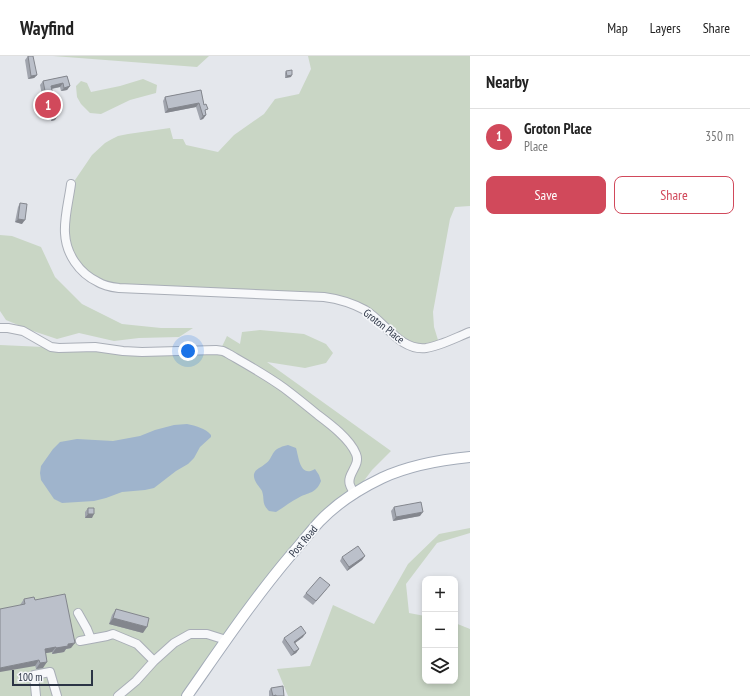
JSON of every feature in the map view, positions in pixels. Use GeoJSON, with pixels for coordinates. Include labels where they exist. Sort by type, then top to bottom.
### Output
{"type":"FeatureCollection","features":[{"type":"Feature","properties":{"kind":"main road","name":"Post Road"},"geometry":{"type":"LineString","coordinates":[[187,696],[270,579],[315,526],[336,506],[381,479],[410,468],[436,462],[470,457]]}},
{"type":"Feature","properties":{"kind":"street","name":"Groton Place"},"geometry":{"type":"LineString","coordinates":[[72,184],[65,224],[67,248],[72,259],[81,270],[92,279],[106,286],[119,288],[324,297],[338,299],[365,310],[409,346],[417,348],[434,346],[470,332]]}},
{"type":"Feature","properties":{"kind":"street"},"geometry":{"type":"LineString","coordinates":[[0,328],[23,331],[51,347],[59,348],[95,347],[142,352],[223,351],[283,388],[327,421],[344,437],[356,455],[357,463],[350,479],[350,485],[354,494]]}},
{"type":"Feature","properties":{"kind":"street"},"geometry":{"type":"LineString","coordinates":[[78,613],[91,639]]}},
{"type":"Feature","properties":{"kind":"street"},"geometry":{"type":"LineString","coordinates":[[80,641],[113,634],[137,644],[154,661]]}},
{"type":"Feature","properties":{"kind":"street"},"geometry":{"type":"LineString","coordinates":[[118,696],[136,681],[154,661],[174,643],[190,634],[207,634],[226,640]]}},
{"type":"Feature","properties":{"kind":"street"},"geometry":{"type":"LineString","coordinates":[[36,696],[34,675],[50,672],[57,696]]}},
{"type":"Feature","properties":{"kind":"green space"},"geometry":{"type":"Polygon","coordinates":[[[53,56],[209,56],[197,67],[53,56]]]}},
{"type":"Feature","properties":{"kind":"green space"},"geometry":{"type":"Polygon","coordinates":[[[308,56],[470,56],[470,206],[455,207],[450,219],[433,312],[434,327],[438,340],[435,343],[418,346],[403,339],[347,299],[120,286],[94,278],[74,258],[66,233],[73,183],[92,155],[105,143],[118,136],[170,128],[173,139],[183,139],[186,145],[218,152],[234,135],[264,114],[275,99],[299,94],[311,69],[308,56]]]}},
{"type":"Feature","properties":{"kind":"green space"},"geometry":{"type":"Polygon","coordinates":[[[143,79],[157,85],[156,93],[130,100],[101,114],[90,113],[81,104],[77,97],[76,86],[81,81],[87,83],[91,92],[120,86],[143,79]]]}},
{"type":"Feature","properties":{"kind":"green space"},"geometry":{"type":"Polygon","coordinates":[[[0,235],[12,236],[41,247],[55,277],[82,304],[122,324],[161,328],[193,328],[179,337],[139,338],[114,341],[79,333],[57,339],[6,320],[0,311],[0,235]]]}},
{"type":"Feature","properties":{"kind":"green space"},"geometry":{"type":"Polygon","coordinates":[[[260,330],[304,334],[326,344],[333,353],[326,363],[305,368],[267,362],[391,451],[372,470],[354,494],[320,521],[187,696],[0,696],[0,345],[218,355],[227,336],[240,344],[242,332],[260,330]]]}},
{"type":"Feature","properties":{"kind":"green space"},"geometry":{"type":"Polygon","coordinates":[[[470,528],[470,533],[437,543],[406,584],[409,613],[422,615],[422,684],[458,684],[458,624],[470,629],[470,696],[288,696],[277,669],[310,666],[333,605],[374,624],[408,564],[439,534],[470,528]]]}},
{"type":"Feature","properties":{"kind":"water"},"geometry":{"type":"Polygon","coordinates":[[[187,424],[203,429],[211,435],[211,437],[200,447],[194,458],[188,464],[176,471],[154,488],[122,492],[94,501],[62,503],[54,499],[41,480],[41,466],[60,442],[77,439],[113,441],[140,436],[174,425],[187,424]]]}},
{"type":"Feature","properties":{"kind":"water"},"geometry":{"type":"Polygon","coordinates":[[[288,445],[296,448],[299,461],[303,469],[310,471],[315,469],[321,481],[314,491],[302,496],[276,512],[269,511],[265,506],[262,491],[255,481],[254,474],[257,469],[268,461],[275,451],[280,447],[288,445]]]}},
{"type":"Feature","properties":{"kind":"building"},"geometry":{"type":"Polygon","coordinates":[[[28,56],[33,56],[37,75],[31,76],[28,56]]]}},
{"type":"Feature","properties":{"kind":"building"},"geometry":{"type":"Polygon","coordinates":[[[292,70],[292,75],[287,76],[286,71],[292,70]]]}},
{"type":"Feature","properties":{"kind":"building"},"geometry":{"type":"Polygon","coordinates":[[[67,76],[70,86],[64,88],[63,83],[51,86],[58,116],[54,117],[53,115],[50,115],[43,81],[67,76]]]}},
{"type":"Feature","properties":{"kind":"building"},"geometry":{"type":"Polygon","coordinates":[[[201,90],[204,105],[206,104],[208,109],[205,110],[206,115],[203,116],[199,103],[168,109],[165,97],[201,90]]]}},
{"type":"Feature","properties":{"kind":"building"},"geometry":{"type":"Polygon","coordinates":[[[20,203],[27,204],[25,220],[18,219],[20,203]]]}},
{"type":"Feature","properties":{"kind":"building"},"geometry":{"type":"Polygon","coordinates":[[[421,502],[423,512],[396,517],[394,507],[421,502]]]}},
{"type":"Feature","properties":{"kind":"building"},"geometry":{"type":"Polygon","coordinates":[[[88,508],[94,508],[94,514],[88,514],[88,508]]]}},
{"type":"Feature","properties":{"kind":"building"},"geometry":{"type":"Polygon","coordinates":[[[358,546],[365,556],[349,567],[342,557],[358,546]]]}},
{"type":"Feature","properties":{"kind":"building"},"geometry":{"type":"Polygon","coordinates":[[[320,577],[330,585],[316,601],[306,593],[320,577]]]}},
{"type":"Feature","properties":{"kind":"building"},"geometry":{"type":"Polygon","coordinates":[[[65,594],[75,643],[68,644],[68,646],[45,649],[47,662],[40,663],[39,660],[0,668],[0,609],[25,604],[24,599],[34,597],[35,600],[65,594]]]}},
{"type":"Feature","properties":{"kind":"building"},"geometry":{"type":"Polygon","coordinates":[[[116,609],[149,618],[147,627],[113,618],[116,609]]]}},
{"type":"Feature","properties":{"kind":"building"},"geometry":{"type":"Polygon","coordinates":[[[301,626],[306,633],[294,642],[299,649],[294,652],[284,638],[301,626]]]}},
{"type":"Feature","properties":{"kind":"building"},"geometry":{"type":"Polygon","coordinates":[[[283,686],[284,696],[273,696],[271,688],[283,686]]]}},
{"type":"Feature","properties":{"kind":"place","name":"Groton Place"},"geometry":{"type":"Point","coordinates":[48,105]}}]}
